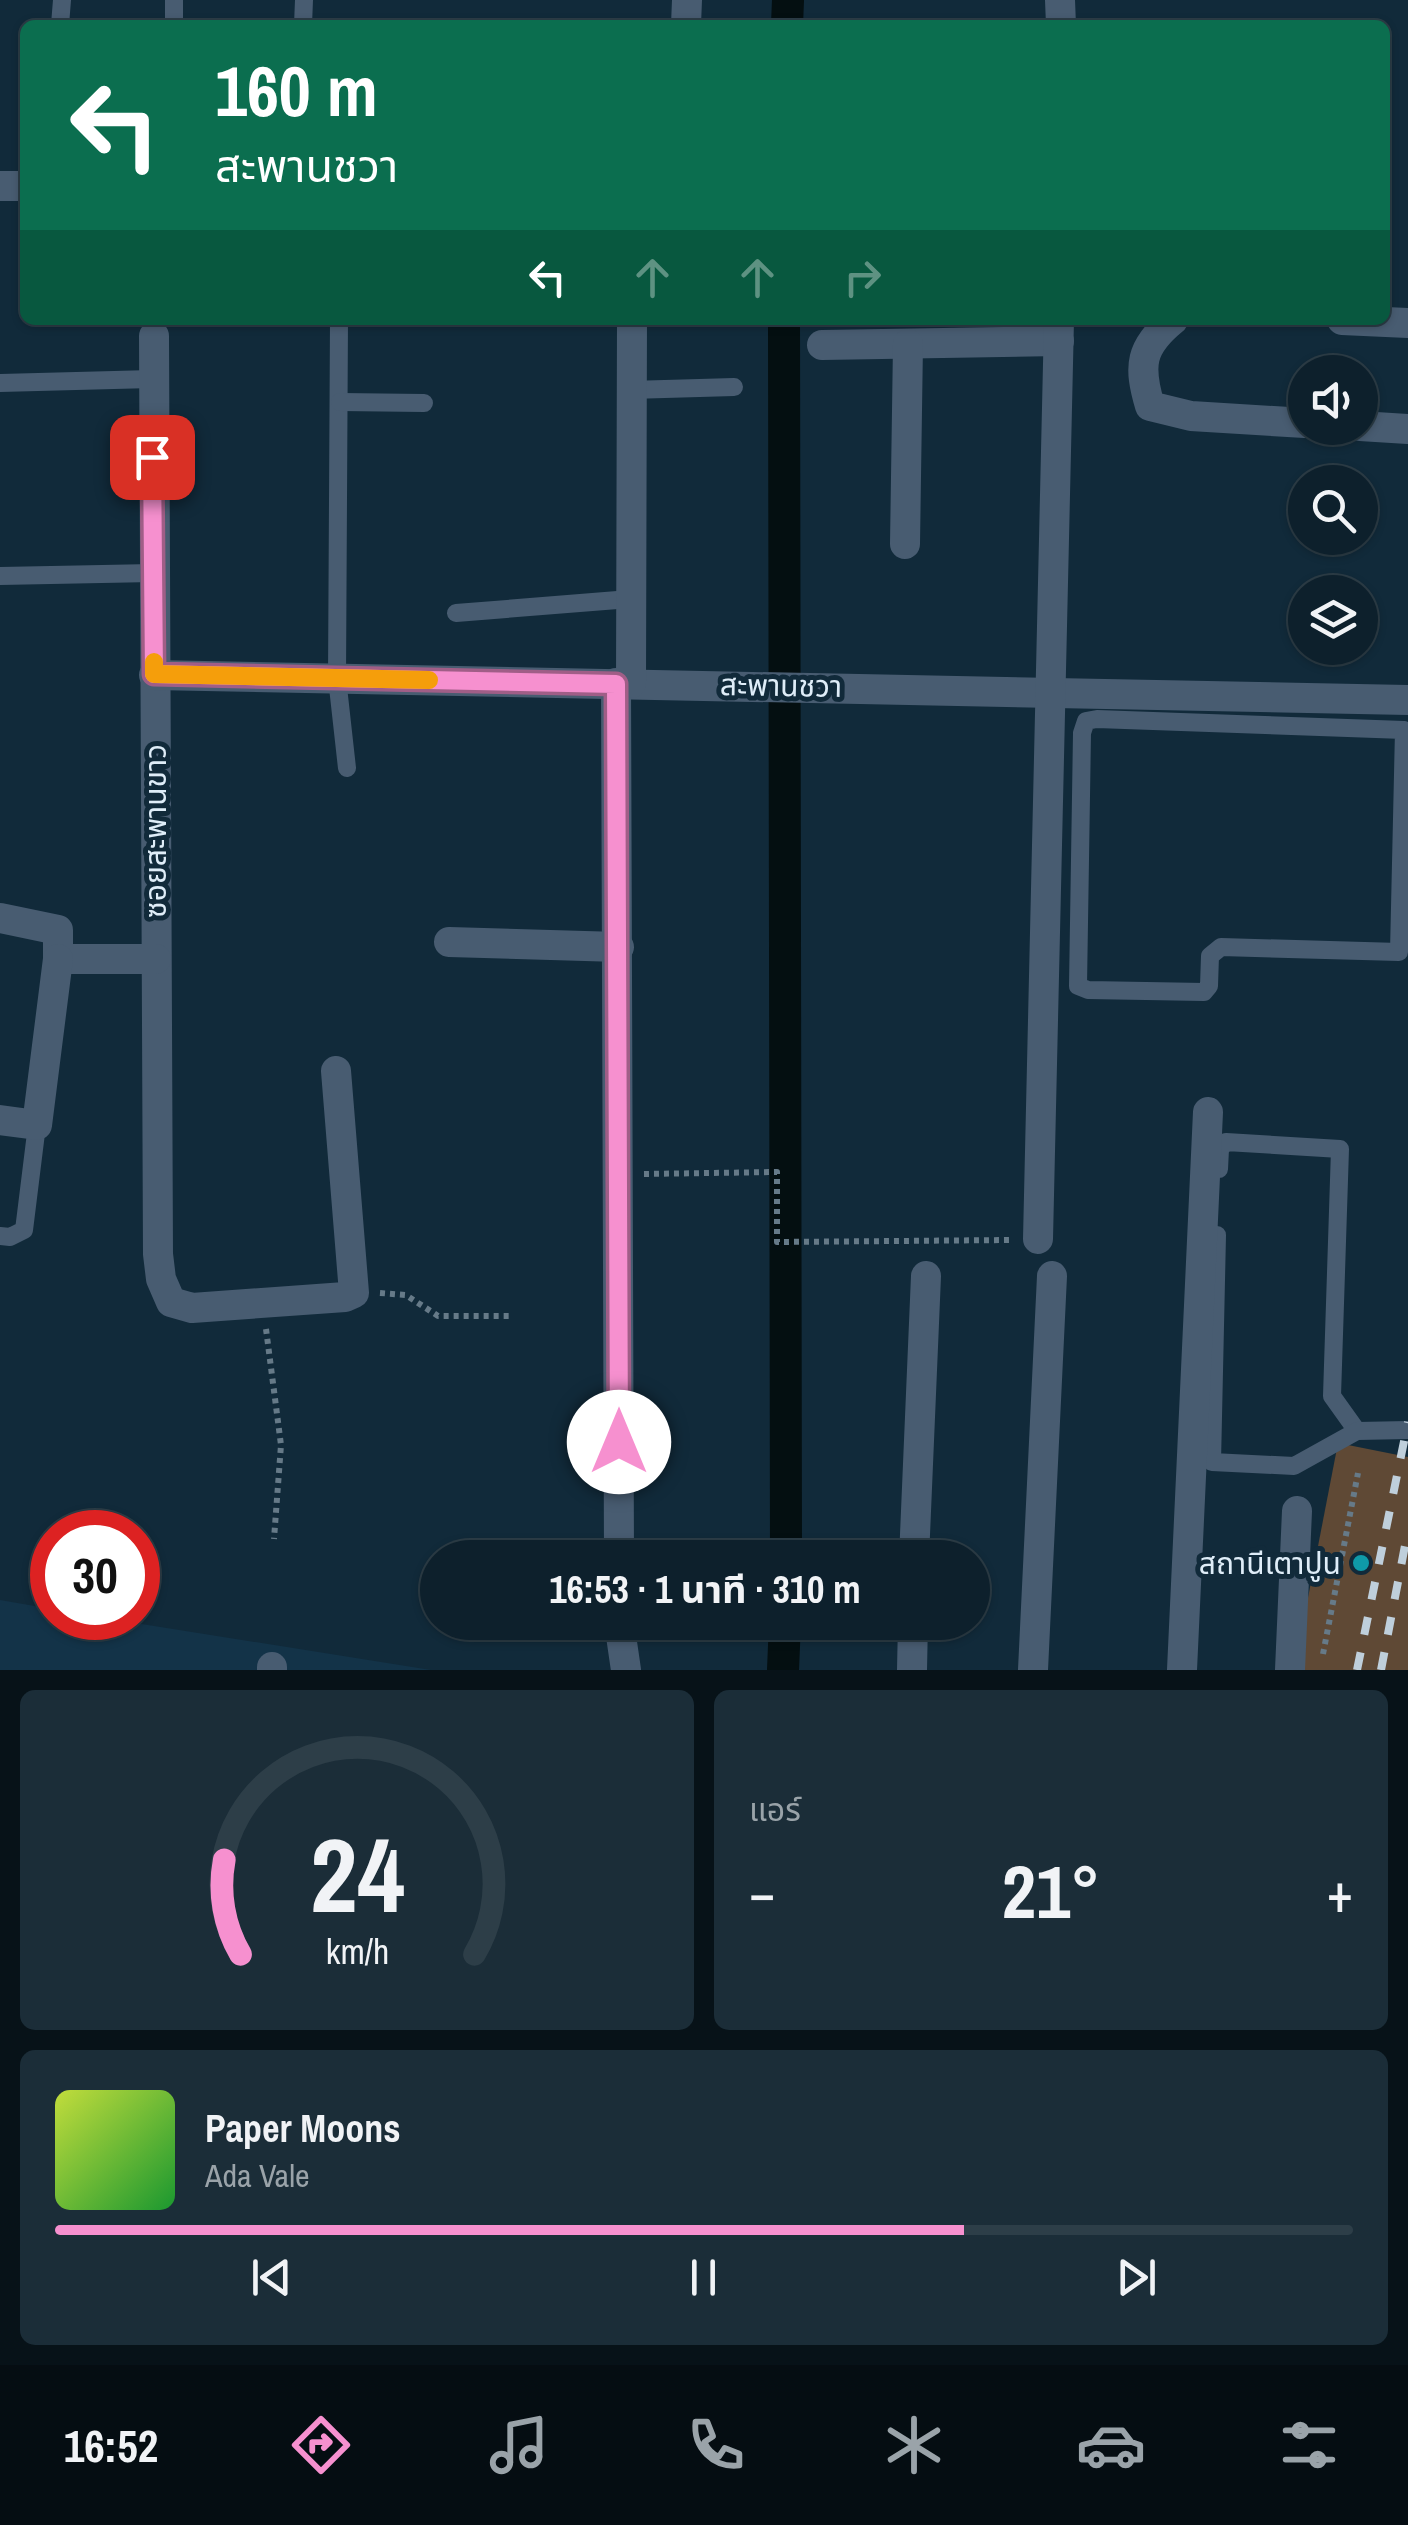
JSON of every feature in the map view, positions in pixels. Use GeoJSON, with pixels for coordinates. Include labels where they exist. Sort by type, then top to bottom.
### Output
{"type":"FeatureCollection","features":[{"type":"Feature","properties":{"kind":"street"},"geometry":{"type":"LineString","coordinates":[[619,1540],[619,947],[623,683],[630,600],[632,325]]}},
{"type":"Feature","properties":{"kind":"street"},"geometry":{"type":"LineString","coordinates":[[1167,325],[1152,338],[1140,375],[1150,406],[1192,416],[1288,422]]}},
{"type":"Feature","properties":{"kind":"street"},"geometry":{"type":"LineString","coordinates":[[822,345],[908,344],[1059,331],[1038,1239]]}},
{"type":"Feature","properties":{"kind":"street","name":"ซอยสะพานขาว"},"geometry":{"type":"LineString","coordinates":[[154,336],[158,1254],[161,1279],[171,1302],[192,1308],[262,1303]]}},
{"type":"Feature","properties":{"kind":"street"},"geometry":{"type":"LineString","coordinates":[[905,544],[908,344]]}},
{"type":"Feature","properties":{"kind":"street"},"geometry":{"type":"LineString","coordinates":[[1378,427],[1408,429]]}},
{"type":"Feature","properties":{"kind":"street","name":"สะพานชวา"},"geometry":{"type":"LineString","coordinates":[[154,674],[1408,700]]}},
{"type":"Feature","properties":{"kind":"street"},"geometry":{"type":"LineString","coordinates":[[0,918],[58,930],[58,959],[37,1125],[0,1120]]}},
{"type":"Feature","properties":{"kind":"street"},"geometry":{"type":"LineString","coordinates":[[449,942],[619,947]]}},
{"type":"Feature","properties":{"kind":"street"},"geometry":{"type":"LineString","coordinates":[[58,959],[156,959]]}},
{"type":"Feature","properties":{"kind":"street"},"geometry":{"type":"LineString","coordinates":[[262,1303],[350,1290],[336,1071]]}},
{"type":"Feature","properties":{"kind":"street"},"geometry":{"type":"LineString","coordinates":[[1182,1670],[1208,1112]]}},
{"type":"Feature","properties":{"kind":"street"},"geometry":{"type":"LineString","coordinates":[[915,1540],[926,1276]]}},
{"type":"Feature","properties":{"kind":"street"},"geometry":{"type":"LineString","coordinates":[[1033,1670],[1052,1276]]}},
{"type":"Feature","properties":{"kind":"street"},"geometry":{"type":"LineString","coordinates":[[1290,1670],[1298,1512]]}},
{"type":"Feature","properties":{"kind":"street"},"geometry":{"type":"LineString","coordinates":[[622,1640],[626,1670]]}},
{"type":"Feature","properties":{"kind":"street"},"geometry":{"type":"LineString","coordinates":[[912,1670],[913,1640]]}},
{"type":"Feature","properties":{"kind":"lane"},"geometry":{"type":"LineString","coordinates":[[339,325],[337,678],[347,768]]}},
{"type":"Feature","properties":{"kind":"lane"},"geometry":{"type":"LineString","coordinates":[[0,384],[152,379]]}},
{"type":"Feature","properties":{"kind":"lane"},"geometry":{"type":"LineString","coordinates":[[630,390],[734,387]]}},
{"type":"Feature","properties":{"kind":"lane"},"geometry":{"type":"LineString","coordinates":[[340,402],[424,403]]}},
{"type":"Feature","properties":{"kind":"lane"},"geometry":{"type":"LineString","coordinates":[[0,576],[153,574]]}},
{"type":"Feature","properties":{"kind":"lane"},"geometry":{"type":"LineString","coordinates":[[456,613],[630,600]]}},
{"type":"Feature","properties":{"kind":"lane"},"geometry":{"type":"LineString","coordinates":[[1086,721],[1404,730],[1404,952],[1221,947],[1210,956],[1210,980],[1204,992],[1078,986],[1081,771],[1086,721]]}},
{"type":"Feature","properties":{"kind":"lane"},"geometry":{"type":"LineString","coordinates":[[0,1236],[10,1237],[24,1230],[37,1125]]}},
{"type":"Feature","properties":{"kind":"lane"},"geometry":{"type":"LineString","coordinates":[[1357,1432],[1332,1396],[1340,1149],[1224,1143],[1220,1151],[1210,1460],[1294,1466],[1357,1432],[1408,1430]]}},
{"type":"Feature","properties":{"kind":"path"},"geometry":{"type":"LineString","coordinates":[[619,1174],[776,1172],[777,1242],[1038,1239]]}},
{"type":"Feature","properties":{"kind":"path"},"geometry":{"type":"LineString","coordinates":[[350,1290],[406,1295],[438,1316],[509,1316]]}},
{"type":"Feature","properties":{"kind":"path"},"geometry":{"type":"LineString","coordinates":[[262,1303],[281,1446],[274,1540]]}},
{"type":"Feature","properties":{"kind":"path"},"geometry":{"type":"LineString","coordinates":[[1320,1670],[1358,1473]]}},
{"type":"Feature","properties":{"kind":"shaded area"},"geometry":{"type":"Polygon","coordinates":[[[0,1600],[30,1605],[30,1640],[160,1640],[160,1627],[431,1670],[0,1670],[0,1600]]]}},
{"type":"Feature","properties":{"kind":"building","name":"สถานีเตาปูน"},"geometry":{"type":"Polygon","coordinates":[[[1338,1443],[1408,1457],[1408,1670],[1294,1670],[1338,1443]]]}},
{"type":"Feature","properties":{"kind":"waterway"},"geometry":{"type":"LineString","coordinates":[[787,20],[788,0]]}},
{"type":"Feature","properties":{"kind":"waterway"},"geometry":{"type":"LineString","coordinates":[[784,325],[786,1540]]}},
{"type":"Feature","properties":{"kind":"waterway"},"geometry":{"type":"LineString","coordinates":[[783,1670],[784,1640]]}},
{"type":"Feature","properties":{"kind":"railway"},"geometry":{"type":"LineString","coordinates":[[1357,1670],[1408,1422]]}},
{"type":"Feature","properties":{"kind":"railway"},"geometry":{"type":"LineString","coordinates":[[1381,1670],[1408,1530]]}},
{"type":"Feature","properties":{"kind":"slow traffic"},"geometry":{"type":"LineString","coordinates":[[154,662],[154,674],[429,680]]}},
{"type":"Feature","properties":{"kind":"place","name":"สถานีเตาปูน"},"geometry":{"type":"Point","coordinates":[1361,1563]}},
{"type":"Feature","properties":{"kind":"route"},"geometry":{"type":"LineString","coordinates":[[152,457],[154,674],[616,684],[619,1442]]}}]}
